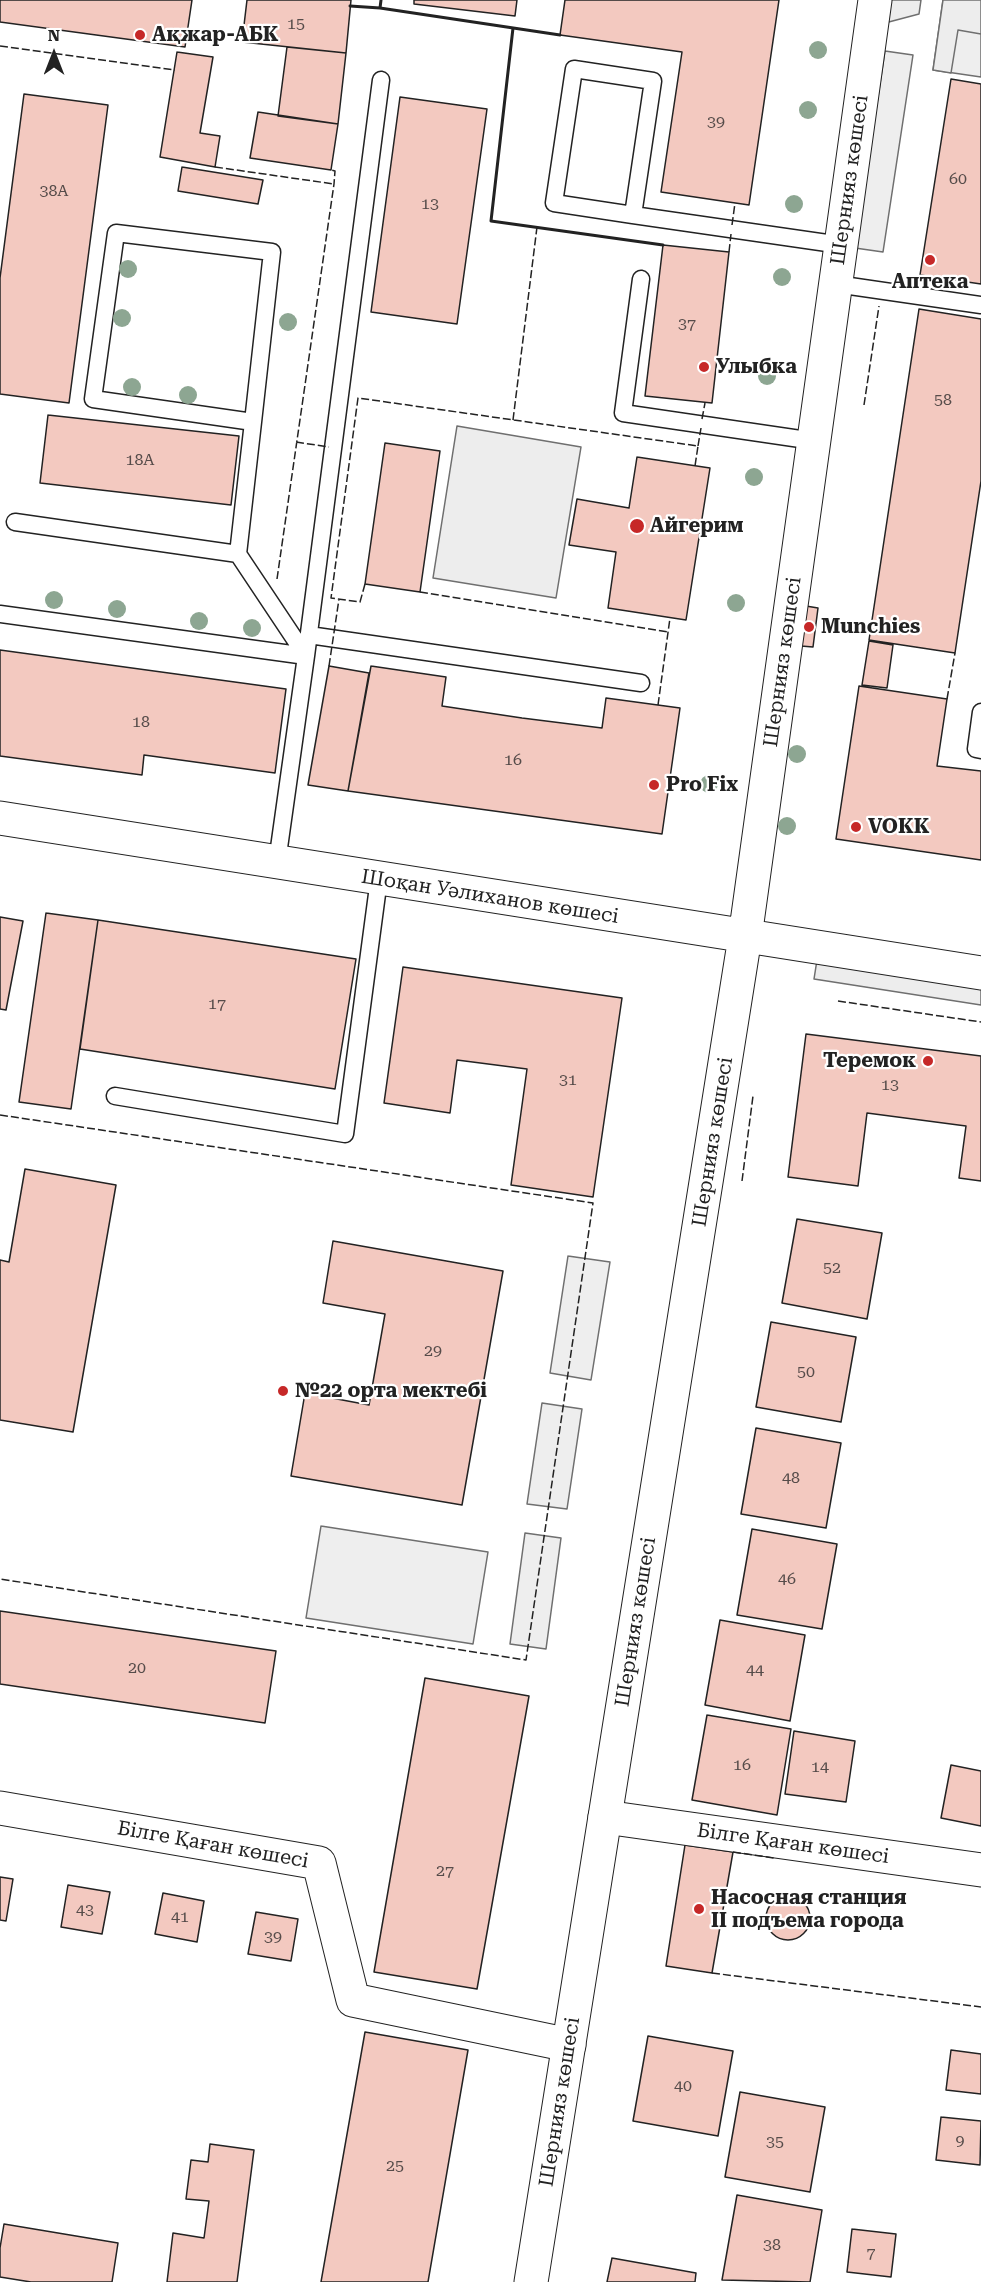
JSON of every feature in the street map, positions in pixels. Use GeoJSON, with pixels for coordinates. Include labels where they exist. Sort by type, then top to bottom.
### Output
{"type":"FeatureCollection","features":[{"type":"Feature","properties":{"kind":"street","name":"Шернияз көшесі"},"geometry":{"type":"LineString","coordinates":[[531,2282],[745,937],[875,0]]}},
{"type":"Feature","properties":{"kind":"street","name":"Шоқан Уәлиханов көшесі"},"geometry":{"type":"LineString","coordinates":[[0,818],[981,973]]}},
{"type":"Feature","properties":{"kind":"street","name":"Білге Қаған көшесі"},"geometry":{"type":"LineString","coordinates":[[0,1808],[319,1863],[353,2000],[569,2044]]}},
{"type":"Feature","properties":{"kind":"street","name":"Білге Қаған көшесі"},"geometry":{"type":"LineString","coordinates":[[605,1817],[981,1870]]}},
{"type":"Feature","properties":{"kind":"lane"},"geometry":{"type":"LineString","coordinates":[[633,215],[653,81],[574,69],[554,203],[633,215],[841,245]]}},
{"type":"Feature","properties":{"kind":"lane"},"geometry":{"type":"LineString","coordinates":[[277,862],[381,81]]}},
{"type":"Feature","properties":{"kind":"lane"},"geometry":{"type":"LineString","coordinates":[[253,422],[93,399],[116,233],[272,252],[253,422],[238,554],[306,656]]}},
{"type":"Feature","properties":{"kind":"lane"},"geometry":{"type":"LineString","coordinates":[[641,279],[623,413],[814,441]]}},
{"type":"Feature","properties":{"kind":"lane"},"geometry":{"type":"LineString","coordinates":[[836,284],[981,305]]}},
{"type":"Feature","properties":{"kind":"lane"},"geometry":{"type":"LineString","coordinates":[[15,522],[238,554]]}},
{"type":"Feature","properties":{"kind":"lane"},"geometry":{"type":"LineString","coordinates":[[0,614],[306,656]]}},
{"type":"Feature","properties":{"kind":"lane"},"geometry":{"type":"LineString","coordinates":[[309,635],[641,683]]}},
{"type":"Feature","properties":{"kind":"lane"},"geometry":{"type":"LineString","coordinates":[[981,712],[976,749],[981,750]]}},
{"type":"Feature","properties":{"kind":"lane"},"geometry":{"type":"LineString","coordinates":[[115,1096],[345,1134],[379,879]]}},
{"type":"Feature","properties":{"kind":"shaded area"},"geometry":{"type":"Polygon","coordinates":[[[888,0],[921,0],[919,14],[885,23],[888,0]]]}},
{"type":"Feature","properties":{"kind":"shaded area"},"geometry":{"type":"Polygon","coordinates":[[[943,0],[981,0],[981,77],[933,70],[943,0]]]}},
{"type":"Feature","properties":{"kind":"shaded area"},"geometry":{"type":"Polygon","coordinates":[[[943,0],[981,0],[981,34],[958,30],[951,73],[933,70],[943,0]]]}},
{"type":"Feature","properties":{"kind":"shaded area"},"geometry":{"type":"Polygon","coordinates":[[[885,51],[913,55],[883,252],[855,248],[885,51]]]}},
{"type":"Feature","properties":{"kind":"shaded area"},"geometry":{"type":"Polygon","coordinates":[[[457,426],[581,447],[556,598],[433,578],[457,426]]]}},
{"type":"Feature","properties":{"kind":"shaded area"},"geometry":{"type":"Polygon","coordinates":[[[817,960],[981,986],[981,1005],[814,979],[817,960]]]}},
{"type":"Feature","properties":{"kind":"shaded area"},"geometry":{"type":"Polygon","coordinates":[[[568,1256],[610,1262],[591,1380],[550,1373],[568,1256]]]}},
{"type":"Feature","properties":{"kind":"shaded area"},"geometry":{"type":"Polygon","coordinates":[[[542,1403],[582,1409],[567,1509],[527,1504],[542,1403]]]}},
{"type":"Feature","properties":{"kind":"shaded area"},"geometry":{"type":"Polygon","coordinates":[[[321,1526],[488,1552],[473,1644],[306,1618],[321,1526]]]}},
{"type":"Feature","properties":{"kind":"shaded area"},"geometry":{"type":"Polygon","coordinates":[[[525,1533],[561,1538],[546,1649],[510,1644],[525,1533]]]}},
{"type":"Feature","properties":{"kind":"building","name":"Ақжар-АБК"},"geometry":{"type":"Polygon","coordinates":[[[0,0],[192,0],[185,47],[0,22],[0,0]]]}},
{"type":"Feature","properties":{"kind":"building"},"geometry":{"type":"Polygon","coordinates":[[[247,0],[351,0],[346,53],[242,42],[247,0]]]}},
{"type":"Feature","properties":{"kind":"building"},"geometry":{"type":"Polygon","coordinates":[[[414,0],[517,0],[515,16],[414,4],[414,0]]]}},
{"type":"Feature","properties":{"kind":"building"},"geometry":{"type":"Polygon","coordinates":[[[565,0],[779,0],[749,205],[661,192],[682,52],[560,35],[565,0]]]}},
{"type":"Feature","properties":{"kind":"building"},"geometry":{"type":"Polygon","coordinates":[[[287,47],[346,53],[338,124],[278,116],[287,47]]]}},
{"type":"Feature","properties":{"kind":"building"},"geometry":{"type":"Polygon","coordinates":[[[177,52],[213,57],[200,133],[220,136],[215,167],[160,157],[177,52]]]}},
{"type":"Feature","properties":{"kind":"building"},"geometry":{"type":"Polygon","coordinates":[[[951,79],[981,84],[981,284],[920,275],[951,79]]]}},
{"type":"Feature","properties":{"kind":"building"},"geometry":{"type":"Polygon","coordinates":[[[24,94],[108,105],[69,403],[0,394],[0,278],[24,94]]]}},
{"type":"Feature","properties":{"kind":"building"},"geometry":{"type":"Polygon","coordinates":[[[400,97],[487,109],[457,324],[371,312],[400,97]]]}},
{"type":"Feature","properties":{"kind":"building"},"geometry":{"type":"Polygon","coordinates":[[[258,112],[338,124],[331,170],[250,158],[258,112]]]}},
{"type":"Feature","properties":{"kind":"building"},"geometry":{"type":"Polygon","coordinates":[[[182,167],[263,180],[258,204],[178,191],[182,167]]]}},
{"type":"Feature","properties":{"kind":"building"},"geometry":{"type":"Polygon","coordinates":[[[663,245],[729,252],[712,403],[645,396],[663,245]]]}},
{"type":"Feature","properties":{"kind":"building"},"geometry":{"type":"Polygon","coordinates":[[[919,309],[981,319],[981,481],[955,653],[869,640],[919,309]]]}},
{"type":"Feature","properties":{"kind":"building"},"geometry":{"type":"Polygon","coordinates":[[[48,415],[239,436],[231,505],[40,483],[48,415]]]}},
{"type":"Feature","properties":{"kind":"building"},"geometry":{"type":"Polygon","coordinates":[[[385,443],[440,451],[420,592],[365,584],[385,443]]]}},
{"type":"Feature","properties":{"kind":"building","name":"Айгерим"},"geometry":{"type":"Polygon","coordinates":[[[637,457],[710,468],[686,620],[608,608],[616,552],[569,545],[577,499],[629,508],[637,457]]]}},
{"type":"Feature","properties":{"kind":"building","name":"Munchies"},"geometry":{"type":"Polygon","coordinates":[[[806,606],[818,608],[813,647],[801,646],[806,606]]]}},
{"type":"Feature","properties":{"kind":"building"},"geometry":{"type":"Polygon","coordinates":[[[869,641],[893,645],[887,688],[862,685],[869,641]]]}},
{"type":"Feature","properties":{"kind":"building"},"geometry":{"type":"Polygon","coordinates":[[[0,650],[286,689],[275,773],[144,755],[142,775],[0,756],[0,650]]]}},
{"type":"Feature","properties":{"kind":"building"},"geometry":{"type":"Polygon","coordinates":[[[329,666],[369,673],[348,791],[308,785],[329,666]]]}},
{"type":"Feature","properties":{"kind":"building"},"geometry":{"type":"Polygon","coordinates":[[[371,666],[446,677],[442,706],[522,718],[602,728],[606,698],[680,708],[662,834],[348,791],[371,666]]]}},
{"type":"Feature","properties":{"kind":"building"},"geometry":{"type":"Polygon","coordinates":[[[859,686],[947,699],[937,766],[981,771],[981,860],[836,839],[859,686]]]}},
{"type":"Feature","properties":{"kind":"building"},"geometry":{"type":"Polygon","coordinates":[[[46,913],[98,920],[71,1109],[19,1102],[46,913]]]}},
{"type":"Feature","properties":{"kind":"building"},"geometry":{"type":"Polygon","coordinates":[[[0,917],[23,921],[6,1010],[0,1009],[0,917]]]}},
{"type":"Feature","properties":{"kind":"building"},"geometry":{"type":"Polygon","coordinates":[[[98,920],[356,959],[335,1089],[80,1049],[98,920]]]}},
{"type":"Feature","properties":{"kind":"building"},"geometry":{"type":"Polygon","coordinates":[[[403,967],[622,998],[593,1197],[511,1185],[527,1069],[457,1060],[450,1113],[384,1103],[403,967]]]}},
{"type":"Feature","properties":{"kind":"building"},"geometry":{"type":"Polygon","coordinates":[[[806,1034],[981,1056],[981,1181],[959,1178],[966,1126],[867,1113],[858,1186],[788,1177],[806,1034]]]}},
{"type":"Feature","properties":{"kind":"building"},"geometry":{"type":"Polygon","coordinates":[[[25,1169],[116,1185],[73,1432],[0,1420],[0,1260],[9,1262],[25,1169]]]}},
{"type":"Feature","properties":{"kind":"building"},"geometry":{"type":"Polygon","coordinates":[[[797,1219],[882,1233],[867,1319],[782,1303],[797,1219]]]}},
{"type":"Feature","properties":{"kind":"building"},"geometry":{"type":"Polygon","coordinates":[[[333,1241],[503,1271],[462,1505],[291,1476],[305,1393],[369,1405],[385,1314],[323,1303],[333,1241]]]}},
{"type":"Feature","properties":{"kind":"building"},"geometry":{"type":"Polygon","coordinates":[[[771,1322],[856,1337],[841,1422],[756,1407],[771,1322]]]}},
{"type":"Feature","properties":{"kind":"building"},"geometry":{"type":"Polygon","coordinates":[[[756,1428],[841,1443],[826,1528],[741,1514],[756,1428]]]}},
{"type":"Feature","properties":{"kind":"building"},"geometry":{"type":"Polygon","coordinates":[[[752,1529],[837,1544],[822,1629],[737,1615],[752,1529]]]}},
{"type":"Feature","properties":{"kind":"building"},"geometry":{"type":"Polygon","coordinates":[[[0,1611],[276,1651],[265,1723],[0,1684],[0,1611]]]}},
{"type":"Feature","properties":{"kind":"building"},"geometry":{"type":"Polygon","coordinates":[[[720,1620],[805,1635],[790,1721],[705,1705],[720,1620]]]}},
{"type":"Feature","properties":{"kind":"building"},"geometry":{"type":"Polygon","coordinates":[[[425,1678],[529,1696],[477,1989],[374,1972],[425,1678]]]}},
{"type":"Feature","properties":{"kind":"building"},"geometry":{"type":"Polygon","coordinates":[[[707,1715],[791,1729],[777,1815],[692,1800],[707,1715]]]}},
{"type":"Feature","properties":{"kind":"building"},"geometry":{"type":"Polygon","coordinates":[[[794,1731],[855,1741],[846,1802],[785,1794],[794,1731]]]}},
{"type":"Feature","properties":{"kind":"building"},"geometry":{"type":"Polygon","coordinates":[[[951,1765],[981,1771],[981,1826],[941,1818],[951,1765]]]}},
{"type":"Feature","properties":{"kind":"building","name":"Насосная станция II подъема города"},"geometry":{"type":"Polygon","coordinates":[[[685,1845],[733,1852],[712,1973],[666,1966],[685,1845]]]}},
{"type":"Feature","properties":{"kind":"building"},"geometry":{"type":"Polygon","coordinates":[[[0,1877],[13,1879],[6,1921],[0,1920],[0,1877]]]}},
{"type":"Feature","properties":{"kind":"building"},"geometry":{"type":"Polygon","coordinates":[[[68,1885],[110,1892],[102,1934],[61,1927],[68,1885]]]}},
{"type":"Feature","properties":{"kind":"building"},"geometry":{"type":"Polygon","coordinates":[[[163,1893],[204,1901],[197,1942],[155,1934],[163,1893]]]}},
{"type":"Feature","properties":{"kind":"building"},"geometry":{"type":"Polygon","coordinates":[[[788,1896],[797,1897],[804,1902],[809,1909],[809,1927],[804,1934],[797,1939],[788,1940],[779,1939],[772,1934],[767,1927],[766,1918],[767,1909],[772,1902],[779,1897],[788,1896]]]}},
{"type":"Feature","properties":{"kind":"building"},"geometry":{"type":"Polygon","coordinates":[[[256,1912],[298,1919],[291,1961],[248,1954],[256,1912]]]}},
{"type":"Feature","properties":{"kind":"building"},"geometry":{"type":"Polygon","coordinates":[[[365,2032],[468,2050],[428,2282],[321,2282],[365,2032]]]}},
{"type":"Feature","properties":{"kind":"building"},"geometry":{"type":"Polygon","coordinates":[[[648,2036],[733,2051],[718,2136],[633,2121],[648,2036]]]}},
{"type":"Feature","properties":{"kind":"building"},"geometry":{"type":"Polygon","coordinates":[[[951,2050],[981,2054],[981,2094],[946,2090],[951,2050]]]}},
{"type":"Feature","properties":{"kind":"building"},"geometry":{"type":"Polygon","coordinates":[[[740,2092],[825,2107],[810,2192],[725,2177],[740,2092]]]}},
{"type":"Feature","properties":{"kind":"building"},"geometry":{"type":"Polygon","coordinates":[[[941,2117],[981,2121],[980,2165],[936,2160],[941,2117]]]}},
{"type":"Feature","properties":{"kind":"building"},"geometry":{"type":"Polygon","coordinates":[[[210,2144],[254,2150],[237,2282],[167,2282],[173,2233],[204,2238],[209,2201],[186,2199],[191,2160],[208,2162],[210,2144]]]}},
{"type":"Feature","properties":{"kind":"building"},"geometry":{"type":"Polygon","coordinates":[[[737,2195],[822,2210],[810,2282],[722,2280],[737,2195]]]}},
{"type":"Feature","properties":{"kind":"building"},"geometry":{"type":"Polygon","coordinates":[[[4,2224],[118,2243],[112,2282],[31,2282],[0,2277],[0,2248],[4,2224]]]}},
{"type":"Feature","properties":{"kind":"building"},"geometry":{"type":"Polygon","coordinates":[[[852,2229],[896,2234],[891,2277],[847,2272],[852,2229]]]}},
{"type":"Feature","properties":{"kind":"building"},"geometry":{"type":"Polygon","coordinates":[[[612,2258],[696,2273],[695,2282],[607,2282],[612,2258]]]}},
{"type":"Feature","properties":{"kind":"fence"},"geometry":{"type":"LineString","coordinates":[[0,46],[175,70]]}},
{"type":"Feature","properties":{"kind":"fence"},"geometry":{"type":"LineString","coordinates":[[215,167],[334,184]]}},
{"type":"Feature","properties":{"kind":"fence"},"geometry":{"type":"LineString","coordinates":[[277,579],[334,184],[335,171],[331,170]]}},
{"type":"Feature","properties":{"kind":"fence"},"geometry":{"type":"LineString","coordinates":[[732,225],[735,203]]}},
{"type":"Feature","properties":{"kind":"fence"},"geometry":{"type":"LineString","coordinates":[[513,420],[537,227]]}},
{"type":"Feature","properties":{"kind":"fence"},"geometry":{"type":"LineString","coordinates":[[729,252],[731,234]]}},
{"type":"Feature","properties":{"kind":"fence"},"geometry":{"type":"LineString","coordinates":[[864,405],[879,306]]}},
{"type":"Feature","properties":{"kind":"fence"},"geometry":{"type":"LineString","coordinates":[[365,584],[360,602],[331,598],[358,398],[698,446],[695,466]]}},
{"type":"Feature","properties":{"kind":"fence"},"geometry":{"type":"LineString","coordinates":[[702,419],[705,403]]}},
{"type":"Feature","properties":{"kind":"fence"},"geometry":{"type":"LineString","coordinates":[[698,446],[701,428]]}},
{"type":"Feature","properties":{"kind":"fence"},"geometry":{"type":"LineString","coordinates":[[296,442],[329,447]]}},
{"type":"Feature","properties":{"kind":"fence"},"geometry":{"type":"LineString","coordinates":[[420,592],[668,632]]}},
{"type":"Feature","properties":{"kind":"fence"},"geometry":{"type":"LineString","coordinates":[[329,666],[339,599]]}},
{"type":"Feature","properties":{"kind":"fence"},"geometry":{"type":"LineString","coordinates":[[658,705],[670,618]]}},
{"type":"Feature","properties":{"kind":"fence"},"geometry":{"type":"LineString","coordinates":[[947,699],[955,653]]}},
{"type":"Feature","properties":{"kind":"fence"},"geometry":{"type":"LineString","coordinates":[[838,1001],[981,1022]]}},
{"type":"Feature","properties":{"kind":"fence"},"geometry":{"type":"LineString","coordinates":[[742,1181],[753,1096]]}},
{"type":"Feature","properties":{"kind":"fence"},"geometry":{"type":"LineString","coordinates":[[0,1115],[593,1203],[526,1660],[0,1579]]}},
{"type":"Feature","properties":{"kind":"fence"},"geometry":{"type":"LineString","coordinates":[[733,1852],[774,1858]]}},
{"type":"Feature","properties":{"kind":"fence"},"geometry":{"type":"LineString","coordinates":[[712,1973],[981,2007]]}},
{"type":"Feature","properties":{"kind":"wall"},"geometry":{"type":"LineString","coordinates":[[381,0],[380,8],[560,35]]}},
{"type":"Feature","properties":{"kind":"wall"},"geometry":{"type":"LineString","coordinates":[[350,6],[380,8]]}},
{"type":"Feature","properties":{"kind":"wall"},"geometry":{"type":"LineString","coordinates":[[513,28],[491,221],[663,245]]}},
{"type":"Feature","properties":{"kind":"place","name":"Ақжар-АБК"},"geometry":{"type":"Point","coordinates":[140,35]}},
{"type":"Feature","properties":{"kind":"place","name":"Аптека"},"geometry":{"type":"Point","coordinates":[930,260]}},
{"type":"Feature","properties":{"kind":"place","name":"Улыбка"},"geometry":{"type":"Point","coordinates":[704,367]}},
{"type":"Feature","properties":{"kind":"place","name":"Айгерим"},"geometry":{"type":"Point","coordinates":[637,526]}},
{"type":"Feature","properties":{"kind":"place","name":"Munchies"},"geometry":{"type":"Point","coordinates":[809,627]}},
{"type":"Feature","properties":{"kind":"place","name":"Pro Fix"},"geometry":{"type":"Point","coordinates":[654,785]}},
{"type":"Feature","properties":{"kind":"place","name":"VOKK"},"geometry":{"type":"Point","coordinates":[856,827]}},
{"type":"Feature","properties":{"kind":"place","name":"Теремок"},"geometry":{"type":"Point","coordinates":[928,1061]}},
{"type":"Feature","properties":{"kind":"place","name":"№22 орта мектебі"},"geometry":{"type":"Point","coordinates":[283,1391]}},
{"type":"Feature","properties":{"kind":"place","name":"Насосная станция II подъема города"},"geometry":{"type":"Point","coordinates":[699,1909]}}]}
